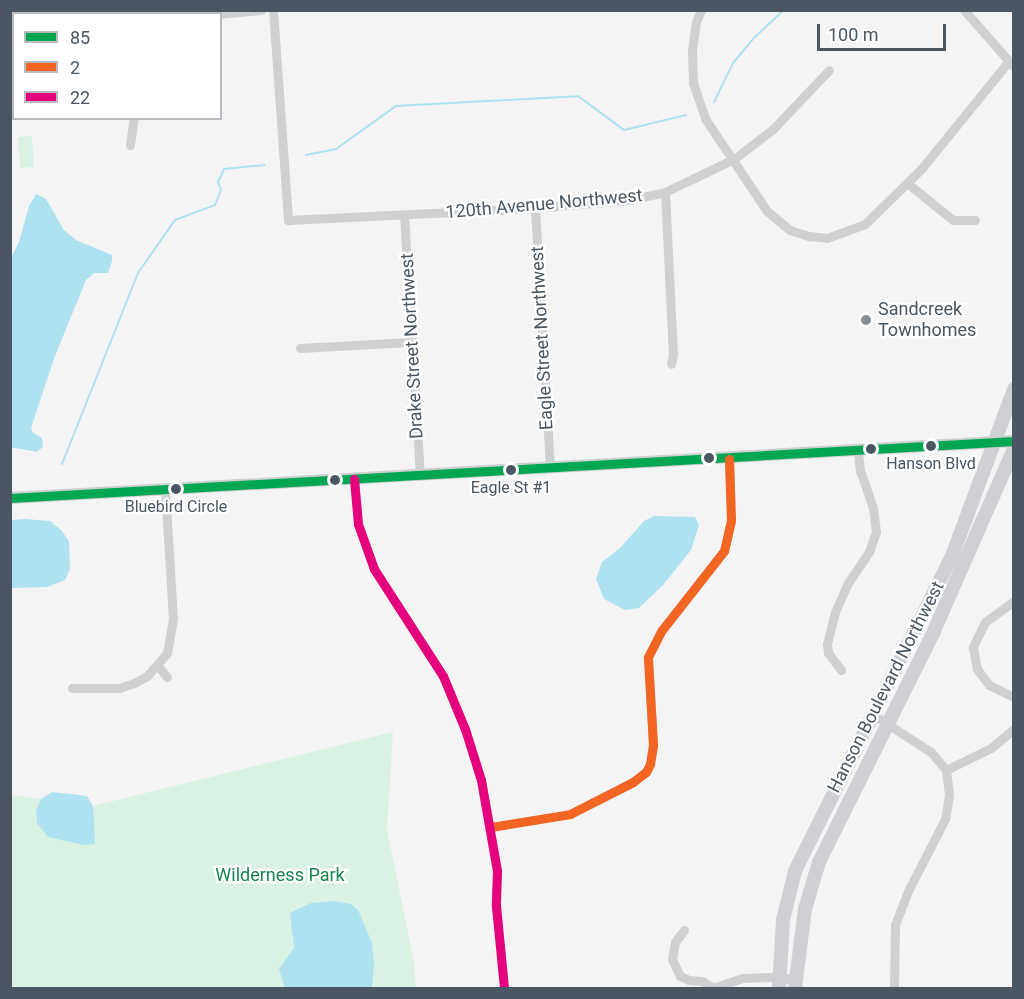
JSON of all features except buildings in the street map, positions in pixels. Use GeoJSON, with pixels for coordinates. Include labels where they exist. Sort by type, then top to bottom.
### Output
{"type":"FeatureCollection","features":[{"type":"Feature","properties":{"kind":"main road","name":"Hanson Boulevard Northwest"},"geometry":{"type":"LineString","coordinates":[[779,983],[783,920],[795,871],[952,556],[1014,388]]}},
{"type":"Feature","properties":{"kind":"main road","name":"Hanson Boulevard Northwest"},"geometry":{"type":"LineString","coordinates":[[796,984],[803,918],[816,870],[963,568],[1014,448]]}},
{"type":"Feature","properties":{"kind":"street"},"geometry":{"type":"LineString","coordinates":[[222,14],[261,10]]}},
{"type":"Feature","properties":{"kind":"street","name":"120th Avenue Northwest"},"geometry":{"type":"LineString","coordinates":[[273,10],[288,220],[535,208],[628,200],[665,192],[734,159],[773,129],[829,70]]}},
{"type":"Feature","properties":{"kind":"street"},"geometry":{"type":"LineString","coordinates":[[701,10],[696,22],[692,52],[693,83],[706,120],[767,211],[777,221],[790,230],[827,238],[865,224],[922,168],[1011,65],[964,10]]}},
{"type":"Feature","properties":{"kind":"street"},"geometry":{"type":"LineString","coordinates":[[130,145],[134,120]]}},
{"type":"Feature","properties":{"kind":"street"},"geometry":{"type":"LineString","coordinates":[[907,183],[953,220],[975,220]]}},
{"type":"Feature","properties":{"kind":"street"},"geometry":{"type":"LineString","coordinates":[[665,192],[673,354],[671,364]]}},
{"type":"Feature","properties":{"kind":"street","name":"Eagle Street Northwest"},"geometry":{"type":"LineString","coordinates":[[535,208],[550,468]]}},
{"type":"Feature","properties":{"kind":"street","name":"Drake Street Northwest"},"geometry":{"type":"LineString","coordinates":[[404,215],[420,476]]}},
{"type":"Feature","properties":{"kind":"street"},"geometry":{"type":"LineString","coordinates":[[300,348],[410,342]]}},
{"type":"Feature","properties":{"kind":"street"},"geometry":{"type":"LineString","coordinates":[[10,498],[729,459],[1014,441]]}},
{"type":"Feature","properties":{"kind":"street"},"geometry":{"type":"LineString","coordinates":[[841,670],[828,653],[827,644],[835,612],[848,583],[869,552],[876,532],[873,508],[860,471],[858,451]]}},
{"type":"Feature","properties":{"kind":"street"},"geometry":{"type":"LineString","coordinates":[[491,827],[570,814],[633,782],[646,772],[650,764],[652,745],[648,657],[662,630],[724,551],[731,520],[729,459]]}},
{"type":"Feature","properties":{"kind":"street"},"geometry":{"type":"LineString","coordinates":[[354,479],[356,512],[368,553],[383,585],[419,636],[443,676],[475,760],[491,827],[504,988]]}},
{"type":"Feature","properties":{"kind":"street"},"geometry":{"type":"LineString","coordinates":[[72,688],[119,688],[147,676],[158,666],[166,653],[172,630],[165,489]]}},
{"type":"Feature","properties":{"kind":"street"},"geometry":{"type":"LineString","coordinates":[[1014,601],[985,622],[973,646],[976,669],[988,685],[1014,697]]}},
{"type":"Feature","properties":{"kind":"street"},"geometry":{"type":"LineString","coordinates":[[158,666],[167,677]]}},
{"type":"Feature","properties":{"kind":"street"},"geometry":{"type":"LineString","coordinates":[[872,714],[917,742],[946,770],[949,795],[945,819],[908,891],[895,925],[894,988]]}},
{"type":"Feature","properties":{"kind":"street"},"geometry":{"type":"LineString","coordinates":[[946,770],[991,748],[1014,729]]}},
{"type":"Feature","properties":{"kind":"street"},"geometry":{"type":"LineString","coordinates":[[684,930],[672,950],[674,969],[680,976],[702,981],[713,988],[742,978],[796,984]]}},
{"type":"Feature","properties":{"kind":"green space"},"geometry":{"type":"Polygon","coordinates":[[[32,136],[34,167],[20,168],[18,137],[32,136]]]}},
{"type":"Feature","properties":{"kind":"green space","name":"Wilderness Park"},"geometry":{"type":"Polygon","coordinates":[[[393,732],[387,830],[414,962],[416,988],[11,988],[10,795],[93,806],[393,732]]]}},
{"type":"Feature","properties":{"kind":"water"},"geometry":{"type":"Polygon","coordinates":[[[36,194],[46,199],[64,230],[76,240],[112,255],[108,273],[94,273],[86,280],[55,356],[31,428],[33,433],[42,438],[43,447],[37,452],[10,447],[11,258],[19,242],[29,206],[36,194]]]}},
{"type":"Feature","properties":{"kind":"water"},"geometry":{"type":"Polygon","coordinates":[[[654,516],[695,517],[699,525],[691,550],[663,585],[639,608],[625,610],[604,599],[596,579],[602,562],[620,548],[644,521],[654,516]]]}},
{"type":"Feature","properties":{"kind":"water"},"geometry":{"type":"Polygon","coordinates":[[[11,520],[50,521],[69,541],[70,569],[65,580],[47,587],[11,588],[11,520]]]}},
{"type":"Feature","properties":{"kind":"water"},"geometry":{"type":"Polygon","coordinates":[[[52,792],[87,796],[93,806],[95,844],[84,845],[48,837],[37,823],[36,811],[41,799],[52,792]]]}},
{"type":"Feature","properties":{"kind":"water"},"geometry":{"type":"Polygon","coordinates":[[[334,901],[351,904],[358,910],[372,943],[374,964],[372,988],[285,988],[279,969],[294,948],[290,913],[311,903],[334,901]]]}},
{"type":"Feature","properties":{"kind":"waterway"},"geometry":{"type":"LineString","coordinates":[[714,102],[733,63],[756,36],[784,10]]}},
{"type":"Feature","properties":{"kind":"waterway"},"geometry":{"type":"LineString","coordinates":[[306,155],[336,149],[396,106],[578,96],[624,130],[686,115]]}},
{"type":"Feature","properties":{"kind":"waterway"},"geometry":{"type":"LineString","coordinates":[[62,464],[138,273],[175,220],[215,205],[221,190],[218,182],[224,169],[265,165]]}},
{"type":"Feature","properties":{"kind":"transit line","name":"85"},"geometry":{"type":"LineString","coordinates":[[10,498],[1014,441]]}},
{"type":"Feature","properties":{"kind":"transit line","name":"2"},"geometry":{"type":"LineString","coordinates":[[491,827],[570,814],[633,782],[646,772],[650,764],[653,745],[648,657],[662,630],[724,551],[731,520],[729,459]]}},
{"type":"Feature","properties":{"kind":"transit line","name":"22"},"geometry":{"type":"LineString","coordinates":[[354,479],[358,524],[374,569],[443,676],[465,729],[481,780],[497,871],[496,906],[504,988]]}},
{"type":"Feature","properties":{"kind":"place","name":"Sandcreek Townhomes"},"geometry":{"type":"Point","coordinates":[866,320]}},
{"type":"Feature","properties":{"kind":"place","name":"Hanson Blvd"},"geometry":{"type":"Point","coordinates":[931,446]}},
{"type":"Feature","properties":{"kind":"place","name":"Eagle St #1"},"geometry":{"type":"Point","coordinates":[511,470]}},
{"type":"Feature","properties":{"kind":"place","name":"Bluebird Circle"},"geometry":{"type":"Point","coordinates":[176,489]}}]}
